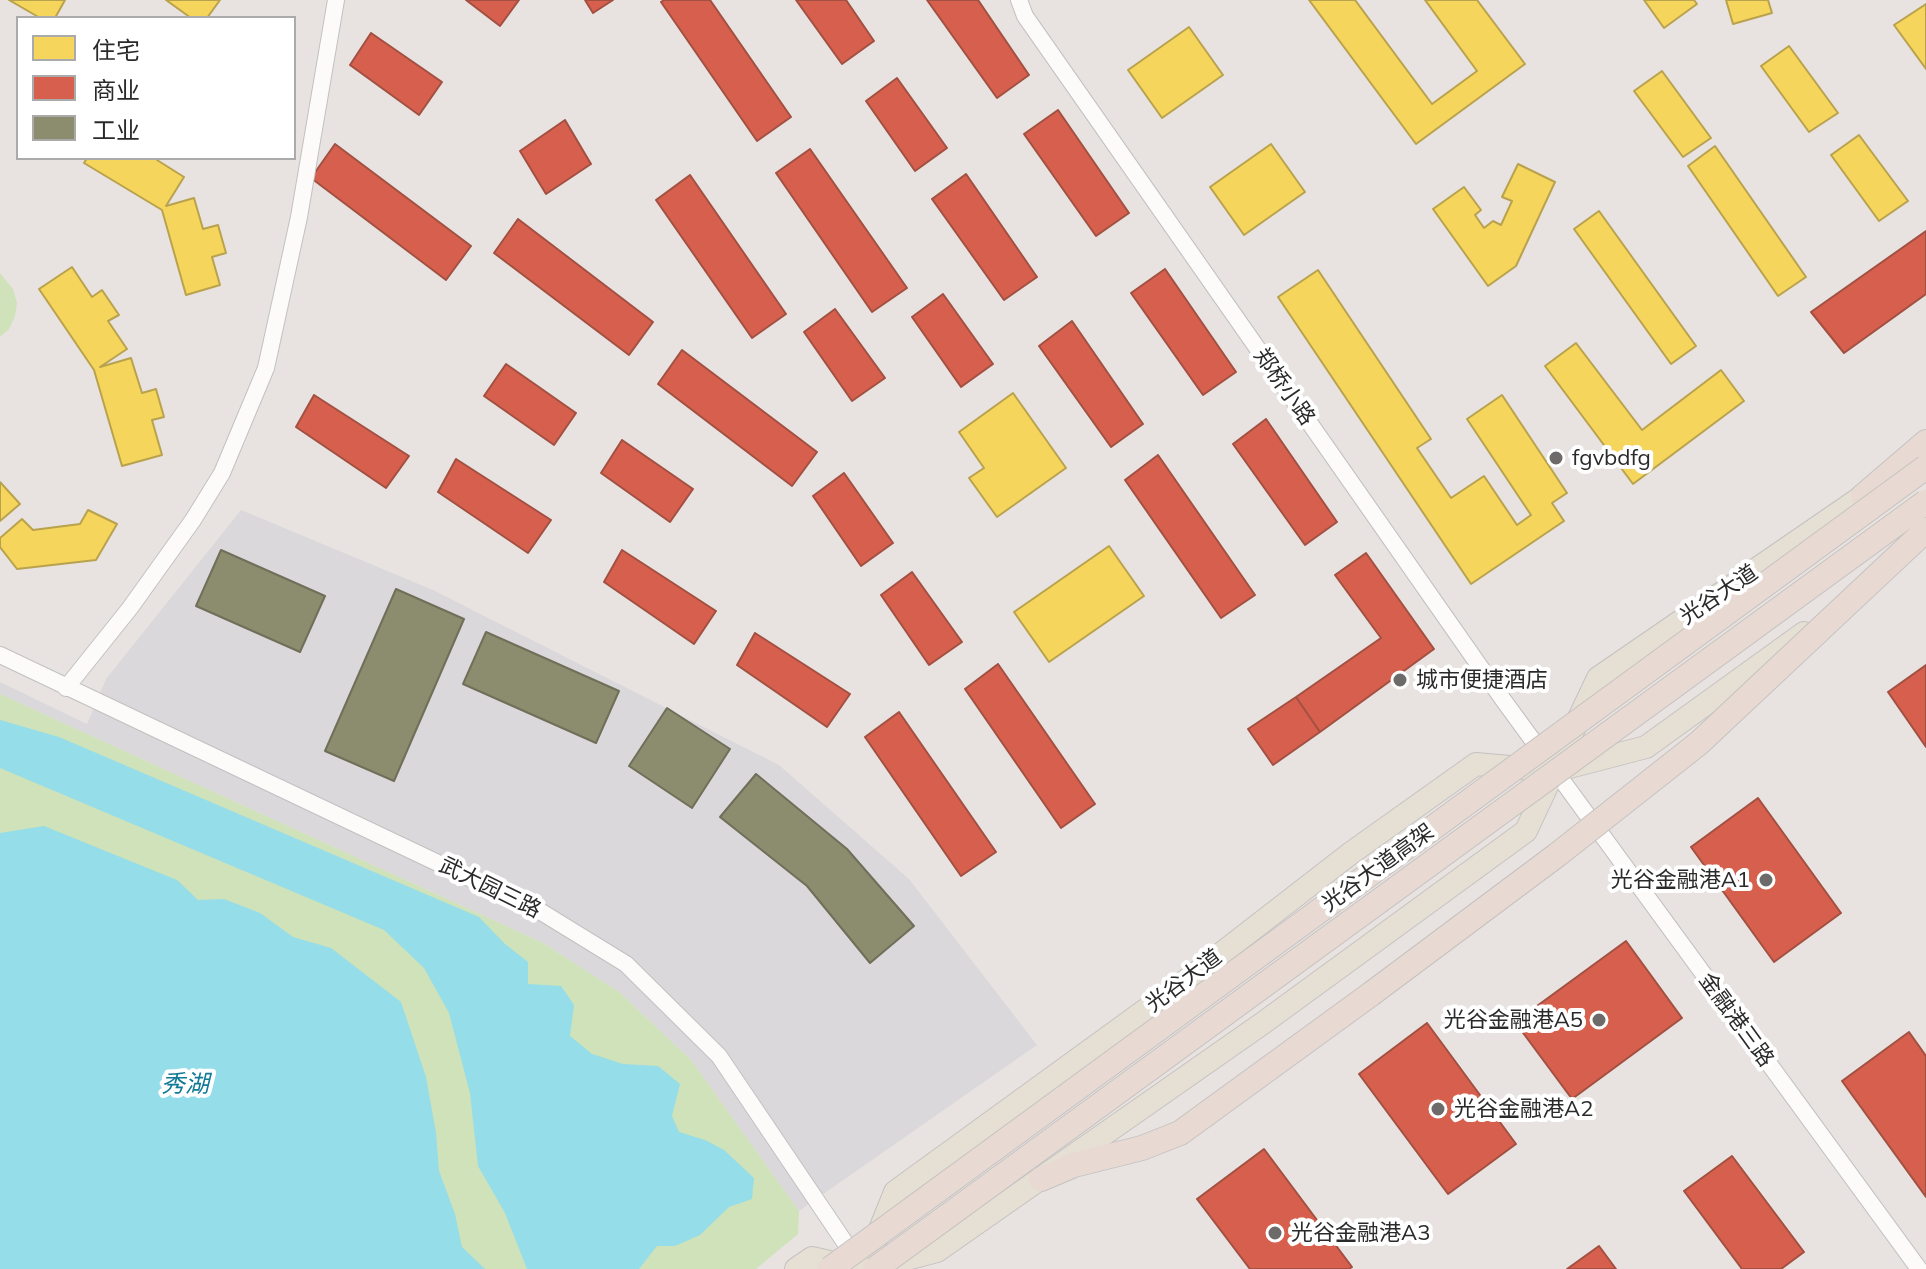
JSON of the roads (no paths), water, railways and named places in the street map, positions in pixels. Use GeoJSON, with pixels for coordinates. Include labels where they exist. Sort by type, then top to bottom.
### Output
{"type":"FeatureCollection","features":[{"type":"Feature","properties":{"kind":"highway"},"geometry":{"type":"LineString","coordinates":[[1863,496],[1926,442]]}},
{"type":"Feature","properties":{"kind":"highway","name":"光谷大道高架"},"geometry":{"type":"LineString","coordinates":[[830,1269],[1926,467]]}},
{"type":"Feature","properties":{"kind":"highway","name":"光谷大道高架"},"geometry":{"type":"LineString","coordinates":[[875,1269],[1926,502]]}},
{"type":"Feature","properties":{"kind":"highway"},"geometry":{"type":"LineString","coordinates":[[1041,1179],[1074,1165],[1142,1148],[1180,1133],[1371,994],[1557,855],[1699,743],[1926,530]]}},
{"type":"Feature","properties":{"kind":"main road","name":"光谷大道"},"geometry":{"type":"LineString","coordinates":[[796,1269],[812,1258],[863,1269],[937,1251],[1250,1032],[1526,831],[1598,678],[1926,453]]}},
{"type":"Feature","properties":{"kind":"main road","name":"光谷大道"},"geometry":{"type":"LineString","coordinates":[[863,1269],[895,1192],[1191,977],[1351,853],[1476,764],[1554,771],[1646,747],[1926,545]]}},
{"type":"Feature","properties":{"kind":"street"},"geometry":{"type":"LineString","coordinates":[[66,688],[130,608],[193,520],[222,473],[266,368],[299,217],[336,0]]}},
{"type":"Feature","properties":{"kind":"street","name":"郑桥小路"},"geometry":{"type":"LineString","coordinates":[[1019,0],[1025,16],[1043,42],[1554,771]]}},
{"type":"Feature","properties":{"kind":"street","name":"武大园三路"},"geometry":{"type":"LineString","coordinates":[[0,655],[543,913],[626,964],[719,1056],[863,1269]]}},
{"type":"Feature","properties":{"kind":"street","name":"金融港三路"},"geometry":{"type":"LineString","coordinates":[[1554,771],[1919,1269]]}},
{"type":"Feature","properties":{"kind":"water"},"geometry":{"type":"Polygon","coordinates":[[[0,720],[59,737],[479,917],[528,962],[528,984],[561,986],[574,1005],[570,1036],[592,1054],[623,1064],[658,1066],[680,1084],[672,1116],[679,1132],[724,1150],[754,1178],[752,1199],[729,1207],[700,1235],[675,1246],[657,1246],[639,1269],[527,1269],[505,1213],[478,1166],[470,1093],[449,1013],[424,968],[384,930],[0,768],[0,720]]]}},
{"type":"Feature","properties":{"kind":"water","name":"秀湖"},"geometry":{"type":"Polygon","coordinates":[[[44,826],[177,880],[198,900],[224,899],[260,913],[293,937],[331,948],[401,1002],[426,1077],[439,1171],[455,1214],[462,1247],[485,1269],[0,1269],[0,833],[44,826]]]}},
{"type":"Feature","properties":{"kind":"place","name":"fgvbdfg"},"geometry":{"type":"Point","coordinates":[1556,458]}},
{"type":"Feature","properties":{"kind":"place","name":"城市便捷酒店"},"geometry":{"type":"Point","coordinates":[1400,680]}},
{"type":"Feature","properties":{"kind":"place","name":"光谷金融港A1"},"geometry":{"type":"Point","coordinates":[1766,880]}},
{"type":"Feature","properties":{"kind":"place","name":"光谷金融港A5"},"geometry":{"type":"Point","coordinates":[1599,1020]}},
{"type":"Feature","properties":{"kind":"place","name":"光谷金融港A2"},"geometry":{"type":"Point","coordinates":[1438,1109]}},
{"type":"Feature","properties":{"kind":"place","name":"光谷金融港A3"},"geometry":{"type":"Point","coordinates":[1275,1233]}}]}
